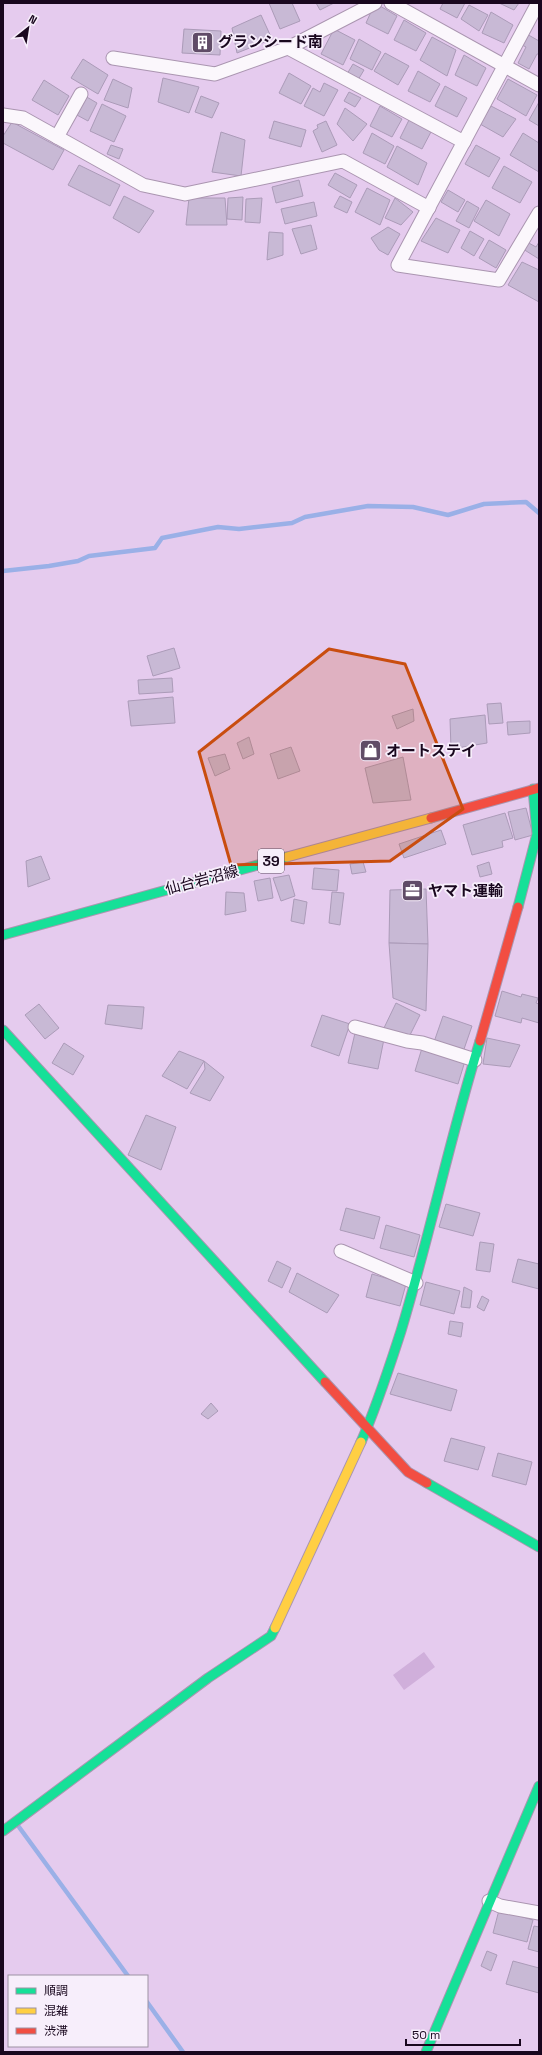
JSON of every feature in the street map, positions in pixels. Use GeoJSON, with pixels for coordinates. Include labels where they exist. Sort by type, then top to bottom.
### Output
{"type":"FeatureCollection","features":[{"type":"Feature","properties":{"kind":"street"},"geometry":{"type":"LineString","coordinates":[[113,58],[215,74],[288,48],[375,3]]}},
{"type":"Feature","properties":{"kind":"street"},"geometry":{"type":"LineString","coordinates":[[391,3],[539,85]]}},
{"type":"Feature","properties":{"kind":"street"},"geometry":{"type":"LineString","coordinates":[[538,3],[398,265],[499,280],[539,213]]}},
{"type":"Feature","properties":{"kind":"street"},"geometry":{"type":"LineString","coordinates":[[288,48],[464,142]]}},
{"type":"Feature","properties":{"kind":"street"},"geometry":{"type":"LineString","coordinates":[[57,137],[81,94]]}},
{"type":"Feature","properties":{"kind":"street"},"geometry":{"type":"LineString","coordinates":[[3,115],[23,118],[143,185],[185,194],[343,161],[428,208]]}},
{"type":"Feature","properties":{"kind":"street"},"geometry":{"type":"LineString","coordinates":[[3,1831],[208,1678],[271,1636],[367,1428],[390,1365],[416,1283],[462,1098],[538,834],[536,788]]}},
{"type":"Feature","properties":{"kind":"street","name":"仙台岩沼線"},"geometry":{"type":"LineString","coordinates":[[3,935],[536,788]]}},
{"type":"Feature","properties":{"kind":"street"},"geometry":{"type":"LineString","coordinates":[[355,1027],[407,1041],[422,1043],[474,1060]]}},
{"type":"Feature","properties":{"kind":"street"},"geometry":{"type":"LineString","coordinates":[[3,1030],[408,1472],[539,1547]]}},
{"type":"Feature","properties":{"kind":"street"},"geometry":{"type":"LineString","coordinates":[[341,1251],[416,1283]]}},
{"type":"Feature","properties":{"kind":"street"},"geometry":{"type":"LineString","coordinates":[[426,2052],[539,1786]]}},
{"type":"Feature","properties":{"kind":"street"},"geometry":{"type":"LineString","coordinates":[[489,1901],[500,1906],[539,1913]]}},
{"type":"Feature","properties":{"kind":"highlighted area"},"geometry":{"type":"Polygon","coordinates":[[[329,649],[405,664],[463,809],[390,861],[231,865],[199,752],[329,649]]]}},
{"type":"Feature","properties":{"kind":"shaded area"},"geometry":{"type":"Polygon","coordinates":[[[424,1652],[435,1667],[404,1690],[393,1675],[424,1652]]]}},
{"type":"Feature","properties":{"kind":"building"},"geometry":{"type":"Polygon","coordinates":[[[269,3],[292,3],[300,21],[280,29],[269,3]]]}},
{"type":"Feature","properties":{"kind":"building"},"geometry":{"type":"Polygon","coordinates":[[[316,3],[334,3],[320,10],[316,3]]]}},
{"type":"Feature","properties":{"kind":"building"},"geometry":{"type":"Polygon","coordinates":[[[375,3],[397,16],[388,34],[366,23],[375,3]]]}},
{"type":"Feature","properties":{"kind":"building"},"geometry":{"type":"Polygon","coordinates":[[[443,3],[465,3],[457,18],[440,9],[443,3]]]}},
{"type":"Feature","properties":{"kind":"building"},"geometry":{"type":"Polygon","coordinates":[[[499,3],[519,3],[514,10],[499,3]]]}},
{"type":"Feature","properties":{"kind":"building"},"geometry":{"type":"Polygon","coordinates":[[[469,5],[488,15],[479,31],[461,19],[469,5]]]}},
{"type":"Feature","properties":{"kind":"building"},"geometry":{"type":"Polygon","coordinates":[[[491,12],[513,25],[504,43],[482,33],[491,12]]]}},
{"type":"Feature","properties":{"kind":"building"},"geometry":{"type":"Polygon","coordinates":[[[261,15],[272,39],[237,53],[232,28],[261,15]]]}},
{"type":"Feature","properties":{"kind":"building"},"geometry":{"type":"Polygon","coordinates":[[[404,20],[426,33],[416,51],[394,40],[404,20]]]}},
{"type":"Feature","properties":{"kind":"building","name":"グランシード南"},"geometry":{"type":"Polygon","coordinates":[[[184,29],[221,31],[220,55],[182,53],[184,29]]]}},
{"type":"Feature","properties":{"kind":"building"},"geometry":{"type":"Polygon","coordinates":[[[334,29],[355,40],[343,65],[321,54],[334,29]]]}},
{"type":"Feature","properties":{"kind":"building"},"geometry":{"type":"Polygon","coordinates":[[[525,33],[539,41],[539,54],[537,54],[529,69],[518,63],[526,47],[520,44],[525,33]]]}},
{"type":"Feature","properties":{"kind":"building"},"geometry":{"type":"Polygon","coordinates":[[[432,37],[456,50],[447,76],[420,60],[432,37]]]}},
{"type":"Feature","properties":{"kind":"building"},"geometry":{"type":"Polygon","coordinates":[[[359,39],[381,52],[372,70],[350,59],[359,39]]]}},
{"type":"Feature","properties":{"kind":"building"},"geometry":{"type":"Polygon","coordinates":[[[385,53],[409,66],[398,85],[374,71],[385,53]]]}},
{"type":"Feature","properties":{"kind":"building"},"geometry":{"type":"Polygon","coordinates":[[[464,55],[486,68],[477,86],[455,75],[464,55]]]}},
{"type":"Feature","properties":{"kind":"building"},"geometry":{"type":"Polygon","coordinates":[[[83,59],[108,75],[98,94],[71,78],[83,59]]]}},
{"type":"Feature","properties":{"kind":"building"},"geometry":{"type":"Polygon","coordinates":[[[353,64],[364,70],[358,80],[347,74],[353,64]]]}},
{"type":"Feature","properties":{"kind":"building"},"geometry":{"type":"Polygon","coordinates":[[[418,71],[440,84],[430,102],[408,91],[418,71]]]}},
{"type":"Feature","properties":{"kind":"building"},"geometry":{"type":"Polygon","coordinates":[[[289,73],[311,86],[301,104],[279,93],[289,73]]]}},
{"type":"Feature","properties":{"kind":"building"},"geometry":{"type":"Polygon","coordinates":[[[163,78],[199,87],[189,113],[158,102],[163,78]]]}},
{"type":"Feature","properties":{"kind":"building"},"geometry":{"type":"Polygon","coordinates":[[[113,79],[132,88],[128,108],[104,100],[113,79]]]}},
{"type":"Feature","properties":{"kind":"building"},"geometry":{"type":"Polygon","coordinates":[[[508,79],[537,95],[526,116],[497,99],[508,79]]]}},
{"type":"Feature","properties":{"kind":"building"},"geometry":{"type":"Polygon","coordinates":[[[44,80],[69,96],[58,115],[32,100],[44,80]]]}},
{"type":"Feature","properties":{"kind":"building"},"geometry":{"type":"Polygon","coordinates":[[[324,83],[338,90],[324,116],[304,106],[313,88],[320,92],[324,83]]]}},
{"type":"Feature","properties":{"kind":"building"},"geometry":{"type":"Polygon","coordinates":[[[445,86],[467,98],[457,117],[435,106],[445,86]]]}},
{"type":"Feature","properties":{"kind":"building"},"geometry":{"type":"Polygon","coordinates":[[[349,92],[361,98],[355,107],[344,101],[349,92]]]}},
{"type":"Feature","properties":{"kind":"building"},"geometry":{"type":"Polygon","coordinates":[[[85,96],[97,103],[88,121],[75,114],[85,96]]]}},
{"type":"Feature","properties":{"kind":"building"},"geometry":{"type":"Polygon","coordinates":[[[201,96],[219,103],[212,118],[195,112],[201,96]]]}},
{"type":"Feature","properties":{"kind":"building"},"geometry":{"type":"Polygon","coordinates":[[[539,102],[539,126],[529,120],[539,102]]]}},
{"type":"Feature","properties":{"kind":"building"},"geometry":{"type":"Polygon","coordinates":[[[102,104],[126,116],[114,142],[90,131],[102,104]]]}},
{"type":"Feature","properties":{"kind":"building"},"geometry":{"type":"Polygon","coordinates":[[[380,106],[402,119],[392,137],[370,126],[380,106]]]}},
{"type":"Feature","properties":{"kind":"building"},"geometry":{"type":"Polygon","coordinates":[[[491,106],[516,119],[503,137],[480,124],[491,106]]]}},
{"type":"Feature","properties":{"kind":"building"},"geometry":{"type":"Polygon","coordinates":[[[345,108],[367,124],[353,141],[337,124],[345,108]]]}},
{"type":"Feature","properties":{"kind":"building"},"geometry":{"type":"Polygon","coordinates":[[[410,118],[432,130],[422,149],[400,138],[410,118]]]}},
{"type":"Feature","properties":{"kind":"building"},"geometry":{"type":"Polygon","coordinates":[[[274,121],[306,130],[301,147],[269,138],[274,121]]]}},
{"type":"Feature","properties":{"kind":"building"},"geometry":{"type":"Polygon","coordinates":[[[326,121],[337,145],[322,152],[313,131],[318,128],[317,125],[326,121]]]}},
{"type":"Feature","properties":{"kind":"building"},"geometry":{"type":"Polygon","coordinates":[[[12,122],[64,150],[53,170],[3,143],[3,136],[12,122]]]}},
{"type":"Feature","properties":{"kind":"building"},"geometry":{"type":"Polygon","coordinates":[[[221,132],[245,140],[241,176],[212,172],[221,132]]]}},
{"type":"Feature","properties":{"kind":"building"},"geometry":{"type":"Polygon","coordinates":[[[372,133],[394,146],[385,164],[363,153],[372,133]]]}},
{"type":"Feature","properties":{"kind":"building"},"geometry":{"type":"Polygon","coordinates":[[[523,133],[539,143],[539,172],[510,155],[523,133]]]}},
{"type":"Feature","properties":{"kind":"building"},"geometry":{"type":"Polygon","coordinates":[[[111,145],[123,149],[119,159],[107,154],[111,145]]]}},
{"type":"Feature","properties":{"kind":"building"},"geometry":{"type":"Polygon","coordinates":[[[476,145],[500,158],[489,177],[465,164],[476,145]]]}},
{"type":"Feature","properties":{"kind":"building"},"geometry":{"type":"Polygon","coordinates":[[[397,146],[427,163],[418,185],[387,167],[397,146]]]}},
{"type":"Feature","properties":{"kind":"building"},"geometry":{"type":"Polygon","coordinates":[[[79,165],[120,185],[110,206],[68,185],[79,165]]]}},
{"type":"Feature","properties":{"kind":"building"},"geometry":{"type":"Polygon","coordinates":[[[504,166],[532,182],[520,203],[492,188],[504,166]]]}},
{"type":"Feature","properties":{"kind":"building"},"geometry":{"type":"Polygon","coordinates":[[[335,173],[357,185],[350,198],[328,185],[335,173]]]}},
{"type":"Feature","properties":{"kind":"building"},"geometry":{"type":"Polygon","coordinates":[[[299,180],[303,196],[276,203],[272,187],[299,180]]]}},
{"type":"Feature","properties":{"kind":"building"},"geometry":{"type":"Polygon","coordinates":[[[367,188],[390,200],[380,225],[355,212],[367,188]]]}},
{"type":"Feature","properties":{"kind":"building"},"geometry":{"type":"Polygon","coordinates":[[[448,190],[465,200],[458,212],[441,202],[448,190]]]}},
{"type":"Feature","properties":{"kind":"building"},"geometry":{"type":"Polygon","coordinates":[[[124,196],[154,211],[139,233],[113,218],[124,196]]]}},
{"type":"Feature","properties":{"kind":"building"},"geometry":{"type":"Polygon","coordinates":[[[340,196],[352,202],[347,213],[334,207],[340,196]]]}},
{"type":"Feature","properties":{"kind":"building"},"geometry":{"type":"Polygon","coordinates":[[[243,197],[242,220],[227,219],[228,198],[243,197]]]}},
{"type":"Feature","properties":{"kind":"building"},"geometry":{"type":"Polygon","coordinates":[[[189,198],[225,198],[227,225],[186,225],[189,198]]]}},
{"type":"Feature","properties":{"kind":"building"},"geometry":{"type":"Polygon","coordinates":[[[262,198],[260,223],[245,222],[246,199],[262,198]]]}},
{"type":"Feature","properties":{"kind":"building"},"geometry":{"type":"Polygon","coordinates":[[[395,198],[413,212],[401,225],[385,218],[395,198]]]}},
{"type":"Feature","properties":{"kind":"building"},"geometry":{"type":"Polygon","coordinates":[[[486,200],[510,214],[499,236],[474,221],[486,200]]]}},
{"type":"Feature","properties":{"kind":"building"},"geometry":{"type":"Polygon","coordinates":[[[467,201],[479,208],[469,228],[456,221],[467,201]]]}},
{"type":"Feature","properties":{"kind":"building"},"geometry":{"type":"Polygon","coordinates":[[[314,202],[317,216],[285,224],[281,209],[314,202]]]}},
{"type":"Feature","properties":{"kind":"building"},"geometry":{"type":"Polygon","coordinates":[[[436,218],[460,230],[448,253],[421,241],[436,218]]]}},
{"type":"Feature","properties":{"kind":"building"},"geometry":{"type":"Polygon","coordinates":[[[311,225],[317,249],[301,254],[292,229],[311,225]]]}},
{"type":"Feature","properties":{"kind":"building"},"geometry":{"type":"Polygon","coordinates":[[[388,227],[400,234],[388,255],[379,250],[371,238],[388,227]]]}},
{"type":"Feature","properties":{"kind":"building"},"geometry":{"type":"Polygon","coordinates":[[[470,231],[484,239],[474,256],[461,248],[470,231]]]}},
{"type":"Feature","properties":{"kind":"building"},"geometry":{"type":"Polygon","coordinates":[[[269,232],[283,233],[283,255],[267,260],[269,232]]]}},
{"type":"Feature","properties":{"kind":"building"},"geometry":{"type":"Polygon","coordinates":[[[489,240],[506,250],[496,268],[479,258],[489,240]]]}},
{"type":"Feature","properties":{"kind":"building"},"geometry":{"type":"Polygon","coordinates":[[[527,242],[536,247],[539,242],[539,259],[523,249],[527,242]]]}},
{"type":"Feature","properties":{"kind":"building"},"geometry":{"type":"Polygon","coordinates":[[[522,262],[539,270],[539,302],[508,285],[522,262]]]}},
{"type":"Feature","properties":{"kind":"building"},"geometry":{"type":"Polygon","coordinates":[[[174,648],[180,668],[153,676],[147,656],[174,648]]]}},
{"type":"Feature","properties":{"kind":"building"},"geometry":{"type":"Polygon","coordinates":[[[172,678],[173,692],[139,694],[138,680],[172,678]]]}},
{"type":"Feature","properties":{"kind":"building"},"geometry":{"type":"Polygon","coordinates":[[[173,697],[175,723],[131,726],[128,701],[173,697]]]}},
{"type":"Feature","properties":{"kind":"building"},"geometry":{"type":"Polygon","coordinates":[[[501,703],[503,723],[489,724],[487,704],[501,703]]]}},
{"type":"Feature","properties":{"kind":"building"},"geometry":{"type":"Polygon","coordinates":[[[413,709],[414,721],[397,729],[392,716],[413,709]]]}},
{"type":"Feature","properties":{"kind":"building"},"geometry":{"type":"Polygon","coordinates":[[[485,715],[487,743],[451,749],[450,719],[485,715]]]}},
{"type":"Feature","properties":{"kind":"building"},"geometry":{"type":"Polygon","coordinates":[[[530,721],[530,733],[508,735],[507,722],[530,721]]]}},
{"type":"Feature","properties":{"kind":"building"},"geometry":{"type":"Polygon","coordinates":[[[249,737],[254,754],[243,759],[237,743],[249,737]]]}},
{"type":"Feature","properties":{"kind":"building"},"geometry":{"type":"Polygon","coordinates":[[[291,747],[300,771],[278,779],[270,754],[291,747]]]}},
{"type":"Feature","properties":{"kind":"building"},"geometry":{"type":"Polygon","coordinates":[[[225,754],[230,769],[215,776],[208,758],[225,754]]]}},
{"type":"Feature","properties":{"kind":"building"},"geometry":{"type":"Polygon","coordinates":[[[403,757],[411,800],[373,803],[365,768],[403,757]]]}},
{"type":"Feature","properties":{"kind":"building"},"geometry":{"type":"Polygon","coordinates":[[[526,808],[533,835],[515,840],[508,812],[526,808]]]}},
{"type":"Feature","properties":{"kind":"building"},"geometry":{"type":"Polygon","coordinates":[[[505,813],[513,838],[502,841],[503,847],[472,855],[463,825],[505,813]]]}},
{"type":"Feature","properties":{"kind":"building"},"geometry":{"type":"Polygon","coordinates":[[[441,830],[446,844],[404,858],[399,844],[441,830]]]}},
{"type":"Feature","properties":{"kind":"building"},"geometry":{"type":"Polygon","coordinates":[[[41,856],[50,879],[28,887],[26,861],[41,856]]]}},
{"type":"Feature","properties":{"kind":"building"},"geometry":{"type":"Polygon","coordinates":[[[363,862],[366,872],[352,874],[350,864],[363,862]]]}},
{"type":"Feature","properties":{"kind":"building"},"geometry":{"type":"Polygon","coordinates":[[[489,862],[492,874],[480,877],[477,866],[489,862]]]}},
{"type":"Feature","properties":{"kind":"building"},"geometry":{"type":"Polygon","coordinates":[[[314,868],[339,870],[337,891],[312,889],[314,868]]]}},
{"type":"Feature","properties":{"kind":"building"},"geometry":{"type":"Polygon","coordinates":[[[289,875],[295,896],[281,901],[273,878],[289,875]]]}},
{"type":"Feature","properties":{"kind":"building"},"geometry":{"type":"Polygon","coordinates":[[[270,878],[273,898],[258,901],[254,881],[270,878]]]}},
{"type":"Feature","properties":{"kind":"building"},"geometry":{"type":"Polygon","coordinates":[[[426,889],[428,944],[389,943],[390,890],[426,889]]]}},
{"type":"Feature","properties":{"kind":"building"},"geometry":{"type":"Polygon","coordinates":[[[226,892],[244,893],[246,911],[225,915],[226,892]]]}},
{"type":"Feature","properties":{"kind":"building"},"geometry":{"type":"Polygon","coordinates":[[[332,892],[344,893],[340,925],[329,923],[332,892]]]}},
{"type":"Feature","properties":{"kind":"building"},"geometry":{"type":"Polygon","coordinates":[[[294,899],[307,902],[304,924],[291,921],[294,899]]]}},
{"type":"Feature","properties":{"kind":"building"},"geometry":{"type":"Polygon","coordinates":[[[389,943],[428,944],[426,1011],[393,998],[389,943]]]}},
{"type":"Feature","properties":{"kind":"building"},"geometry":{"type":"Polygon","coordinates":[[[502,991],[521,997],[522,994],[538,998],[536,1003],[539,1004],[539,1023],[522,1018],[521,1023],[495,1016],[502,991]]]}},
{"type":"Feature","properties":{"kind":"building"},"geometry":{"type":"Polygon","coordinates":[[[396,1003],[420,1015],[407,1041],[383,1030],[396,1003]]]}},
{"type":"Feature","properties":{"kind":"building"},"geometry":{"type":"Polygon","coordinates":[[[39,1004],[59,1028],[45,1039],[25,1015],[39,1004]]]}},
{"type":"Feature","properties":{"kind":"building"},"geometry":{"type":"Polygon","coordinates":[[[108,1005],[144,1007],[142,1029],[105,1024],[108,1005]]]}},
{"type":"Feature","properties":{"kind":"building"},"geometry":{"type":"Polygon","coordinates":[[[322,1015],[350,1024],[339,1056],[311,1046],[322,1015]]]}},
{"type":"Feature","properties":{"kind":"building"},"geometry":{"type":"Polygon","coordinates":[[[443,1016],[472,1026],[463,1052],[434,1042],[443,1016]]]}},
{"type":"Feature","properties":{"kind":"building"},"geometry":{"type":"Polygon","coordinates":[[[355,1033],[384,1039],[378,1069],[348,1063],[355,1033]]]}},
{"type":"Feature","properties":{"kind":"building"},"geometry":{"type":"Polygon","coordinates":[[[487,1038],[520,1045],[510,1067],[483,1064],[487,1038]]]}},
{"type":"Feature","properties":{"kind":"building"},"geometry":{"type":"Polygon","coordinates":[[[64,1043],[84,1056],[73,1075],[52,1063],[64,1043]]]}},
{"type":"Feature","properties":{"kind":"building"},"geometry":{"type":"Polygon","coordinates":[[[422,1048],[465,1061],[458,1084],[415,1071],[422,1048]]]}},
{"type":"Feature","properties":{"kind":"building"},"geometry":{"type":"Polygon","coordinates":[[[179,1051],[204,1061],[187,1089],[162,1076],[179,1051]]]}},
{"type":"Feature","properties":{"kind":"building"},"geometry":{"type":"Polygon","coordinates":[[[204,1061],[224,1077],[210,1101],[190,1093],[205,1069],[204,1061]]]}},
{"type":"Feature","properties":{"kind":"building"},"geometry":{"type":"Polygon","coordinates":[[[146,1115],[176,1127],[161,1170],[128,1155],[146,1115]]]}},
{"type":"Feature","properties":{"kind":"building"},"geometry":{"type":"Polygon","coordinates":[[[446,1204],[480,1213],[473,1236],[439,1227],[446,1204]]]}},
{"type":"Feature","properties":{"kind":"building"},"geometry":{"type":"Polygon","coordinates":[[[346,1208],[380,1217],[374,1239],[340,1230],[346,1208]]]}},
{"type":"Feature","properties":{"kind":"building"},"geometry":{"type":"Polygon","coordinates":[[[386,1225],[420,1235],[414,1257],[380,1248],[386,1225]]]}},
{"type":"Feature","properties":{"kind":"building"},"geometry":{"type":"Polygon","coordinates":[[[480,1242],[494,1244],[490,1272],[476,1270],[480,1242]]]}},
{"type":"Feature","properties":{"kind":"building"},"geometry":{"type":"Polygon","coordinates":[[[518,1259],[539,1264],[539,1289],[512,1282],[518,1259]]]}},
{"type":"Feature","properties":{"kind":"building"},"geometry":{"type":"Polygon","coordinates":[[[277,1261],[291,1268],[282,1288],[268,1281],[277,1261]]]}},
{"type":"Feature","properties":{"kind":"building"},"geometry":{"type":"Polygon","coordinates":[[[297,1273],[339,1295],[327,1313],[289,1292],[297,1273]]]}},
{"type":"Feature","properties":{"kind":"building"},"geometry":{"type":"Polygon","coordinates":[[[372,1274],[406,1284],[400,1306],[366,1297],[372,1274]]]}},
{"type":"Feature","properties":{"kind":"building"},"geometry":{"type":"Polygon","coordinates":[[[426,1282],[460,1291],[454,1314],[420,1305],[426,1282]]]}},
{"type":"Feature","properties":{"kind":"building"},"geometry":{"type":"Polygon","coordinates":[[[464,1287],[472,1291],[470,1308],[461,1307],[464,1287]]]}},
{"type":"Feature","properties":{"kind":"building"},"geometry":{"type":"Polygon","coordinates":[[[482,1296],[489,1300],[484,1311],[477,1307],[482,1296]]]}},
{"type":"Feature","properties":{"kind":"building"},"geometry":{"type":"Polygon","coordinates":[[[450,1321],[463,1323],[461,1337],[448,1334],[450,1321]]]}},
{"type":"Feature","properties":{"kind":"building"},"geometry":{"type":"Polygon","coordinates":[[[398,1373],[457,1390],[451,1411],[390,1394],[398,1373]]]}},
{"type":"Feature","properties":{"kind":"building"},"geometry":{"type":"Polygon","coordinates":[[[211,1403],[218,1411],[208,1419],[201,1414],[211,1403]]]}},
{"type":"Feature","properties":{"kind":"building"},"geometry":{"type":"Polygon","coordinates":[[[451,1438],[485,1447],[478,1470],[444,1461],[451,1438]]]}},
{"type":"Feature","properties":{"kind":"building"},"geometry":{"type":"Polygon","coordinates":[[[498,1453],[532,1462],[526,1485],[492,1476],[498,1453]]]}},
{"type":"Feature","properties":{"kind":"building"},"geometry":{"type":"Polygon","coordinates":[[[499,1910],[533,1920],[527,1942],[493,1933],[499,1910]]]}},
{"type":"Feature","properties":{"kind":"building"},"geometry":{"type":"Polygon","coordinates":[[[534,1926],[539,1927],[539,1952],[528,1949],[534,1926]]]}},
{"type":"Feature","properties":{"kind":"building"},"geometry":{"type":"Polygon","coordinates":[[[487,1951],[497,1955],[491,1971],[481,1966],[487,1951]]]}},
{"type":"Feature","properties":{"kind":"building"},"geometry":{"type":"Polygon","coordinates":[[[513,1961],[539,1968],[539,1993],[506,1984],[513,1961]]]}},
{"type":"Feature","properties":{"kind":"waterway"},"geometry":{"type":"LineString","coordinates":[[3,571],[78,561],[89,556],[155,548],[162,538],[218,527],[239,529],[292,523],[305,517],[368,506],[413,507],[448,515],[484,504],[526,502],[539,513]]}},
{"type":"Feature","properties":{"kind":"waterway"},"geometry":{"type":"LineString","coordinates":[[19,1827],[127,1975]]}},
{"type":"Feature","properties":{"kind":"waterway"},"geometry":{"type":"LineString","coordinates":[[148,2003],[183,2052]]}},
{"type":"Feature","properties":{"kind":"traffic: fast"},"geometry":{"type":"LineString","coordinates":[[518,907],[537,834],[533,789]]}},
{"type":"Feature","properties":{"kind":"traffic: fast"},"geometry":{"type":"LineString","coordinates":[[3,935],[287,857]]}},
{"type":"Feature","properties":{"kind":"traffic: fast"},"geometry":{"type":"LineString","coordinates":[[3,1030],[325,1382]]}},
{"type":"Feature","properties":{"kind":"traffic: fast"},"geometry":{"type":"LineString","coordinates":[[361,1442],[378,1401],[401,1331],[459,1113],[480,1041]]}},
{"type":"Feature","properties":{"kind":"traffic: fast"},"geometry":{"type":"LineString","coordinates":[[427,1483],[539,1547]]}},
{"type":"Feature","properties":{"kind":"traffic: fast"},"geometry":{"type":"LineString","coordinates":[[3,1831],[208,1678],[271,1636],[275,1628]]}},
{"type":"Feature","properties":{"kind":"traffic: fast"},"geometry":{"type":"LineString","coordinates":[[426,2052],[539,1786]]}},
{"type":"Feature","properties":{"kind":"traffic: slow"},"geometry":{"type":"LineString","coordinates":[[287,857],[431,818]]}},
{"type":"Feature","properties":{"kind":"traffic: slow"},"geometry":{"type":"LineString","coordinates":[[275,1628],[361,1442]]}},
{"type":"Feature","properties":{"kind":"traffic: jam"},"geometry":{"type":"LineString","coordinates":[[431,818],[539,788]]}},
{"type":"Feature","properties":{"kind":"traffic: jam"},"geometry":{"type":"LineString","coordinates":[[480,1041],[518,907]]}},
{"type":"Feature","properties":{"kind":"traffic: jam"},"geometry":{"type":"LineString","coordinates":[[325,1382],[408,1472],[427,1483]]}},
{"type":"Feature","properties":{"kind":"place","name":"グランシード南"},"geometry":{"type":"Point","coordinates":[202,42]}},
{"type":"Feature","properties":{"kind":"place","name":"オートステイ"},"geometry":{"type":"Point","coordinates":[371,751]}},
{"type":"Feature","properties":{"kind":"place","name":"ヤマト運輸"},"geometry":{"type":"Point","coordinates":[412,891]}}]}
